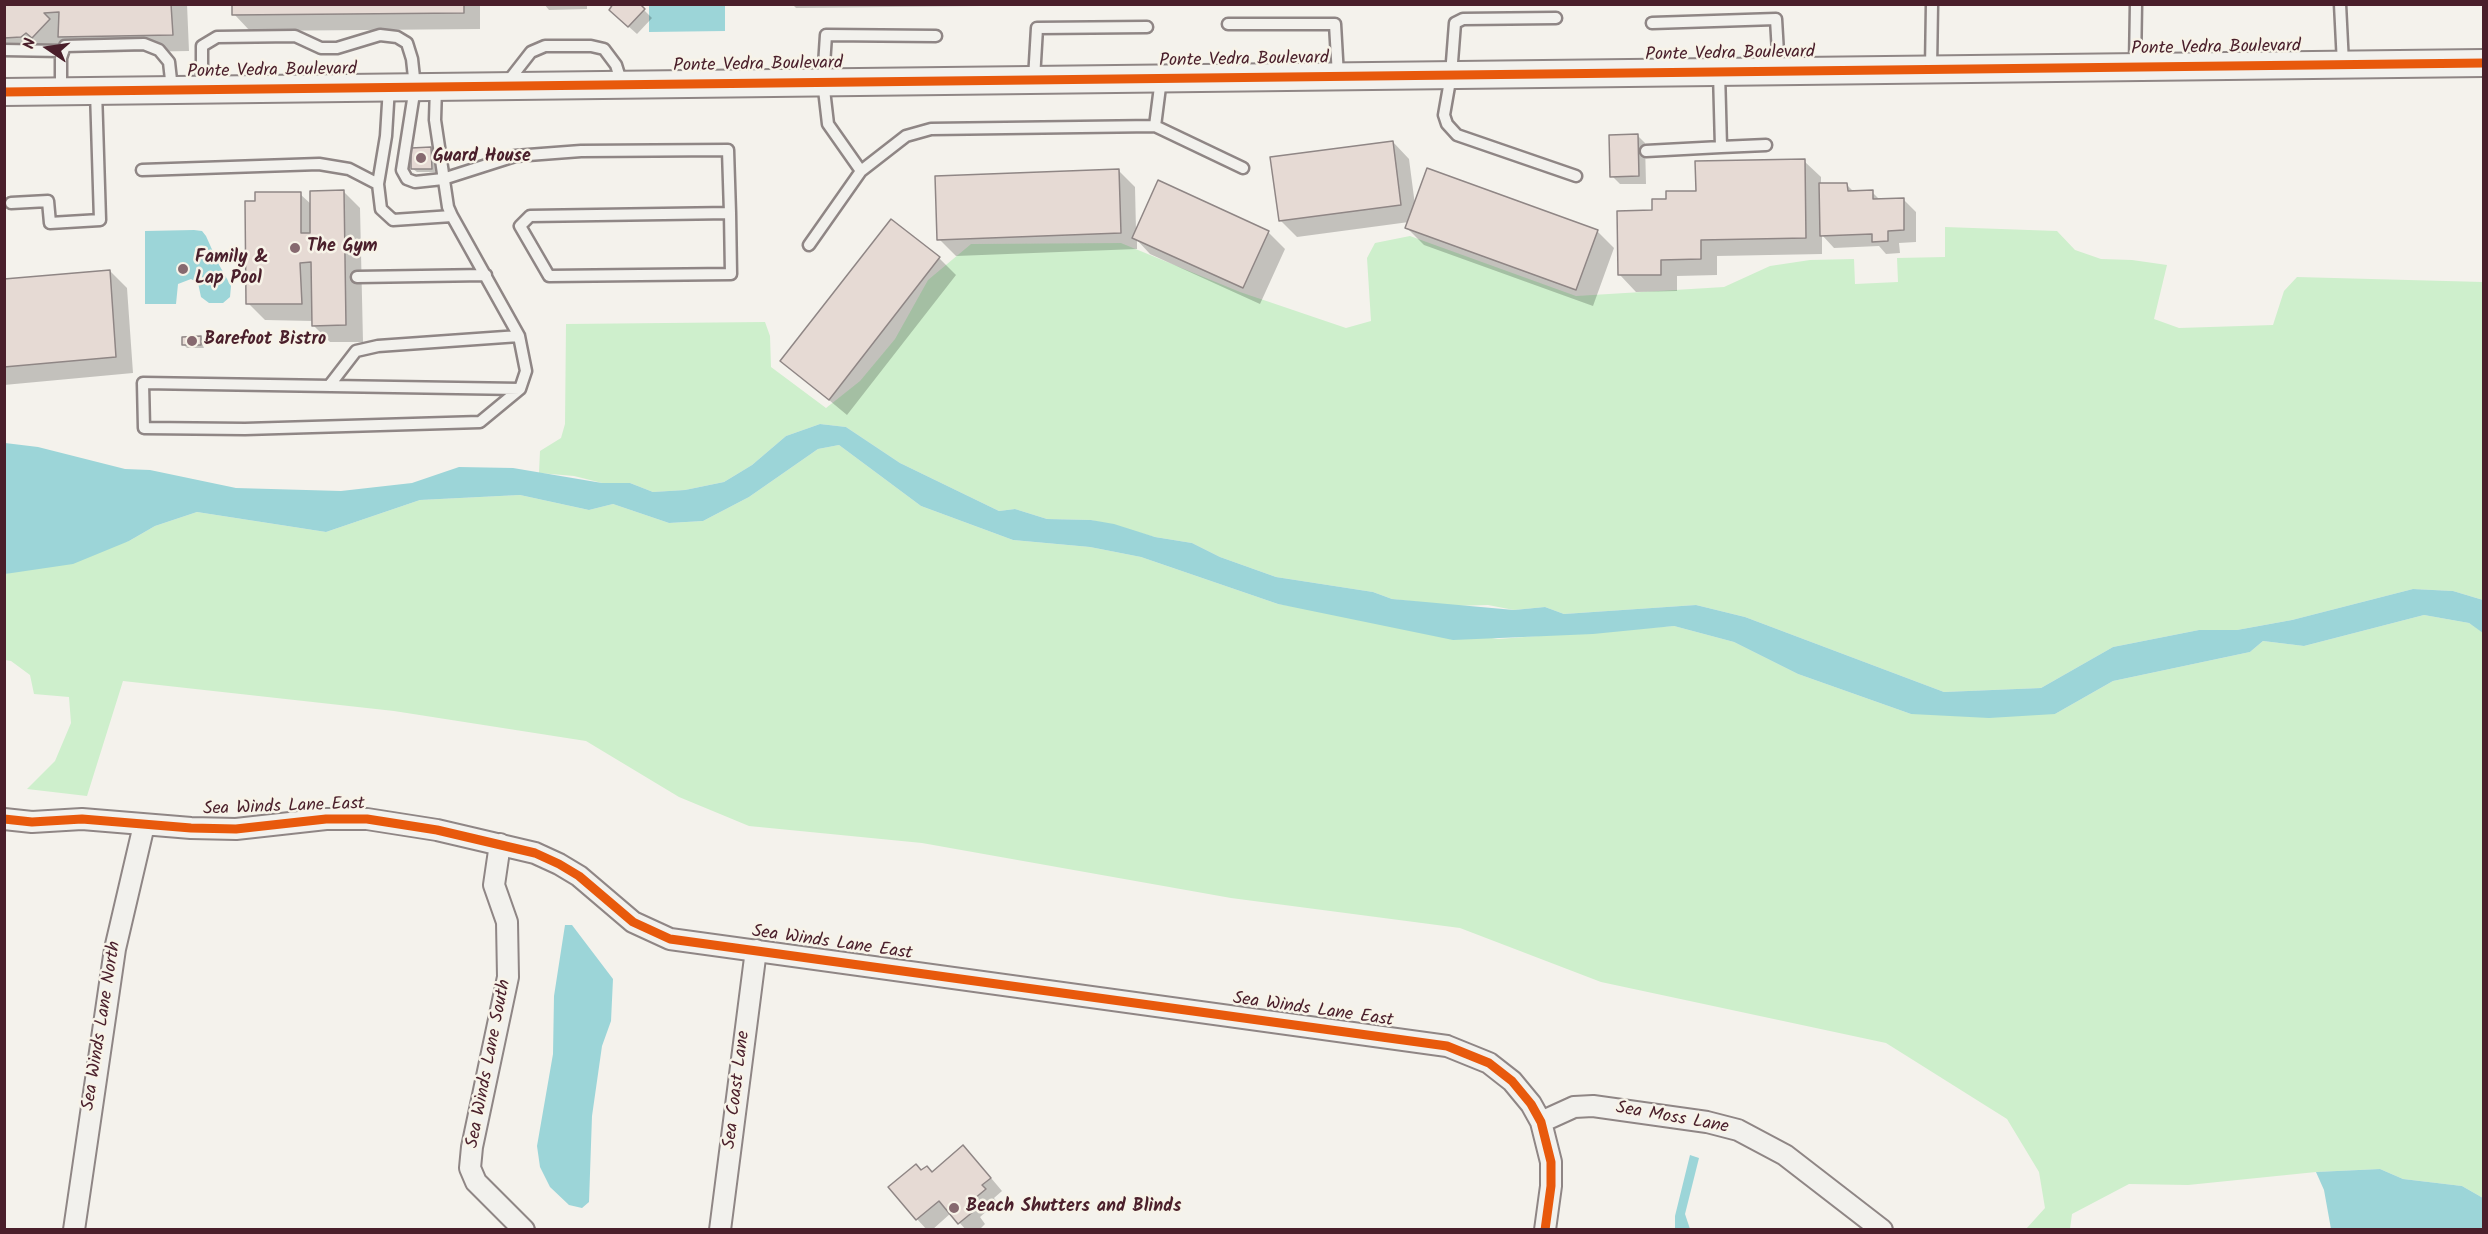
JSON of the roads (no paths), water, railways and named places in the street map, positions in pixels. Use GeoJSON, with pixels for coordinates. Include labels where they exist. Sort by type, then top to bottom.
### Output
{"type":"FeatureCollection","features":[{"type":"Feature","properties":{"kind":"street","name":"Ponte Vedra Boulevard"},"geometry":{"type":"LineString","coordinates":[[4,92],[2484,63]]}},
{"type":"Feature","properties":{"kind":"street","name":"Sea Winds Lane East"},"geometry":{"type":"LineString","coordinates":[[4,819],[32,822],[82,819],[144,825],[236,829],[326,819],[367,819],[437,830],[536,853],[559,864],[633,922],[650,932],[670,939],[1447,1046],[1475,1056],[1512,1081],[1531,1104],[1541,1122],[1551,1162],[1551,1186],[1545,1230]]}},
{"type":"Feature","properties":{"kind":"street"},"geometry":{"type":"LineString","coordinates":[[4,834],[32,822]]}},
{"type":"Feature","properties":{"kind":"street","name":"Sea Winds Lane North"},"geometry":{"type":"LineString","coordinates":[[74,1230],[115,949],[144,825]]}},
{"type":"Feature","properties":{"kind":"street","name":"Sea Winds Lane South"},"geometry":{"type":"LineString","coordinates":[[500,844],[494,870],[494,885],[507,921],[510,949],[508,977],[472,1147],[470,1168],[476,1182],[524,1230]]}},
{"type":"Feature","properties":{"kind":"street","name":"Sea Coast Lane"},"geometry":{"type":"LineString","coordinates":[[720,1230],[756,951]]}},
{"type":"Feature","properties":{"kind":"street","name":"Sea Moss Lane"},"geometry":{"type":"LineString","coordinates":[[1541,1122],[1574,1107],[1593,1106],[1707,1122],[1738,1130],[1785,1155],[1882,1230]]}},
{"type":"Feature","properties":{"kind":"lane"},"geometry":{"type":"LineString","coordinates":[[1931,69],[1932,4]]}},
{"type":"Feature","properties":{"kind":"lane"},"geometry":{"type":"LineString","coordinates":[[2135,67],[2136,4]]}},
{"type":"Feature","properties":{"kind":"lane"},"geometry":{"type":"LineString","coordinates":[[2340,4],[2343,64]]}},
{"type":"Feature","properties":{"kind":"lane"},"geometry":{"type":"LineString","coordinates":[[1556,18],[1463,19],[1455,23],[1451,75],[1444,115],[1447,124],[1458,135],[1576,176]]}},
{"type":"Feature","properties":{"kind":"lane"},"geometry":{"type":"LineString","coordinates":[[1652,24],[1776,19],[1779,71]]}},
{"type":"Feature","properties":{"kind":"lane"},"geometry":{"type":"LineString","coordinates":[[1228,24],[1335,24],[1338,76]]}},
{"type":"Feature","properties":{"kind":"lane"},"geometry":{"type":"LineString","coordinates":[[1034,80],[1037,28],[1147,27]]}},
{"type":"Feature","properties":{"kind":"lane"},"geometry":{"type":"LineString","coordinates":[[202,89],[202,46],[217,37],[295,36],[321,48],[337,48],[380,35],[398,37],[407,43],[426,87],[435,120],[443,179],[452,216],[519,336],[526,371],[520,389],[480,422],[245,429],[144,428],[143,383],[520,389]]}},
{"type":"Feature","properties":{"kind":"lane"},"geometry":{"type":"LineString","coordinates":[[861,171],[828,124],[823,81],[826,35],[936,36]]}},
{"type":"Feature","properties":{"kind":"lane"},"geometry":{"type":"LineString","coordinates":[[61,91],[62,51],[65,46],[152,46],[169,62],[172,90]]}},
{"type":"Feature","properties":{"kind":"lane"},"geometry":{"type":"LineString","coordinates":[[505,86],[531,52],[545,46],[591,46],[604,49],[616,65],[622,84]]}},
{"type":"Feature","properties":{"kind":"lane"},"geometry":{"type":"LineString","coordinates":[[4,50],[62,51]]}},
{"type":"Feature","properties":{"kind":"lane"},"geometry":{"type":"LineString","coordinates":[[1719,72],[1721,147]]}},
{"type":"Feature","properties":{"kind":"lane"},"geometry":{"type":"LineString","coordinates":[[1155,126],[1161,78]]}},
{"type":"Feature","properties":{"kind":"lane"},"geometry":{"type":"LineString","coordinates":[[389,87],[386,136],[378,184],[381,209],[393,220],[452,216]]}},
{"type":"Feature","properties":{"kind":"lane"},"geometry":{"type":"LineString","coordinates":[[426,87],[402,170],[407,179],[415,182],[443,179],[516,156],[581,151],[728,150],[730,213],[731,274],[549,276],[520,226],[530,216],[730,213]]}},
{"type":"Feature","properties":{"kind":"lane"},"geometry":{"type":"LineString","coordinates":[[12,203],[48,201],[50,223],[100,220],[96,91]]}},
{"type":"Feature","properties":{"kind":"lane"},"geometry":{"type":"LineString","coordinates":[[809,245],[861,171],[906,136],[931,129],[1155,126],[1243,168]]}},
{"type":"Feature","properties":{"kind":"lane"},"geometry":{"type":"LineString","coordinates":[[1646,151],[1766,145]]}},
{"type":"Feature","properties":{"kind":"lane"},"geometry":{"type":"LineString","coordinates":[[142,170],[319,164],[349,169],[378,184]]}},
{"type":"Feature","properties":{"kind":"lane"},"geometry":{"type":"LineString","coordinates":[[357,277],[486,275]]}},
{"type":"Feature","properties":{"kind":"lane"},"geometry":{"type":"LineString","coordinates":[[329,386],[356,351],[378,345],[519,336]]}},
{"type":"Feature","properties":{"kind":"water"},"geometry":{"type":"Polygon","coordinates":[[[649,5],[725,5],[725,31],[649,32],[649,5]]]}},
{"type":"Feature","properties":{"kind":"water","name":"Family & Lap Pool"},"geometry":{"type":"Polygon","coordinates":[[[145,231],[202,231],[206,236],[231,286],[230,297],[223,303],[209,303],[201,297],[198,283],[191,279],[178,284],[176,304],[145,304],[145,231]]]}},
{"type":"Feature","properties":{"kind":"water"},"geometry":{"type":"Polygon","coordinates":[[[820,424],[846,427],[900,463],[999,511],[1015,509],[1047,519],[1091,520],[1114,524],[1155,537],[1192,543],[1220,557],[1276,577],[1373,592],[1392,599],[1514,610],[1545,607],[1564,614],[1696,605],[1745,617],[1944,692],[2041,688],[2113,647],[2199,630],[2237,630],[2292,620],[2413,589],[2453,591],[2483,600],[2483,633],[2469,623],[2424,615],[2304,646],[2263,641],[2250,652],[2113,681],[2055,714],[1989,718],[1911,714],[1798,674],[1734,642],[1674,626],[1593,634],[1453,640],[1278,604],[1141,557],[1090,547],[1013,540],[921,506],[839,445],[818,449],[749,497],[703,521],[669,523],[613,504],[589,510],[520,495],[420,500],[326,532],[197,512],[155,526],[129,541],[73,564],[5,574],[5,443],[38,447],[125,469],[150,470],[236,488],[341,491],[412,483],[459,467],[513,468],[602,483],[630,483],[653,492],[685,490],[724,482],[752,465],[786,436],[820,424]]]}},
{"type":"Feature","properties":{"kind":"water"},"geometry":{"type":"Polygon","coordinates":[[[565,925],[572,925],[613,979],[611,1021],[602,1046],[592,1116],[589,1202],[582,1208],[569,1205],[550,1187],[540,1167],[537,1146],[553,1054],[554,996],[565,925]]]}},
{"type":"Feature","properties":{"kind":"water"},"geometry":{"type":"Polygon","coordinates":[[[1690,1155],[1699,1158],[1685,1214],[1690,1229],[1675,1229],[1675,1216],[1690,1155]]]}},
{"type":"Feature","properties":{"kind":"water"},"geometry":{"type":"Polygon","coordinates":[[[2380,1169],[2403,1179],[2462,1186],[2483,1198],[2483,1229],[2331,1229],[2324,1190],[2316,1172],[2380,1169]]]}},
{"type":"Feature","properties":{"kind":"place","name":"Guard House"},"geometry":{"type":"Point","coordinates":[421,158]}},
{"type":"Feature","properties":{"kind":"place","name":"The Gym"},"geometry":{"type":"Point","coordinates":[295,248]}},
{"type":"Feature","properties":{"kind":"place","name":"Family & Lap Pool"},"geometry":{"type":"Point","coordinates":[183,269]}},
{"type":"Feature","properties":{"kind":"place","name":"Barefoot Bistro"},"geometry":{"type":"Point","coordinates":[192,341]}},
{"type":"Feature","properties":{"kind":"place","name":"Beach Shutters and Blinds"},"geometry":{"type":"Point","coordinates":[954,1208]}}]}
